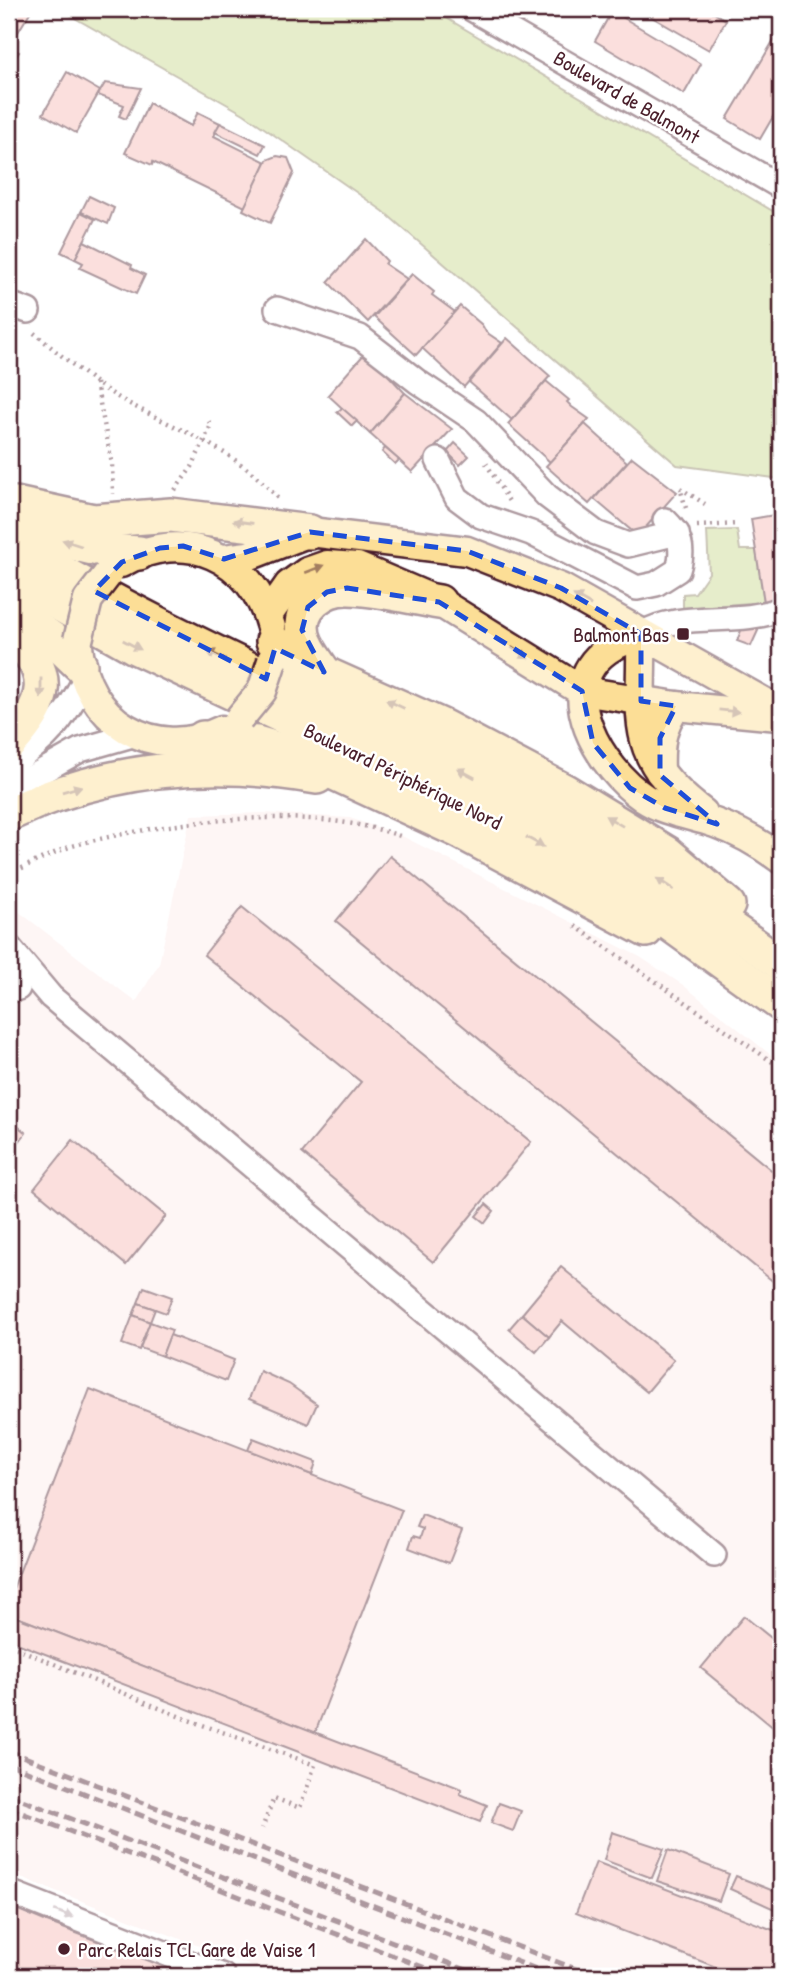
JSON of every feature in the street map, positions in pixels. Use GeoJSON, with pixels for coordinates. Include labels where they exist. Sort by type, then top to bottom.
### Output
{"type":"FeatureCollection","features":[{"type":"Feature","properties":{"kind":"highway"},"geometry":{"type":"LineString","coordinates":[[12,502],[94,521],[171,515],[310,532]]}},
{"type":"Feature","properties":{"kind":"highway"},"geometry":{"type":"LineString","coordinates":[[12,502],[51,535],[68,542],[96,550],[139,553]]}},
{"type":"Feature","properties":{"kind":"highway","name":"Boulevard Périphérique Nord"},"geometry":{"type":"LineString","coordinates":[[9,541],[138,616],[456,767],[576,830],[697,905],[781,964]]}},
{"type":"Feature","properties":{"kind":"highway","name":"Boulevard Périphérique Nord"},"geometry":{"type":"LineString","coordinates":[[9,576],[144,652],[405,774],[560,855],[670,924],[778,1001]]}},
{"type":"Feature","properties":{"kind":"highway"},"geometry":{"type":"LineString","coordinates":[[324,672],[306,643],[302,630],[303,615],[317,597],[347,588],[439,602]]}},
{"type":"Feature","properties":{"kind":"highway"},"geometry":{"type":"LineString","coordinates":[[9,609],[54,639],[80,662]]}},
{"type":"Feature","properties":{"kind":"highway"},"geometry":{"type":"LineString","coordinates":[[9,632],[35,662],[42,685],[40,701],[33,716],[9,744]]}},
{"type":"Feature","properties":{"kind":"highway"},"geometry":{"type":"LineString","coordinates":[[271,639],[288,655],[451,731],[565,791],[667,853],[781,955]]}},
{"type":"Feature","properties":{"kind":"highway"},"geometry":{"type":"LineString","coordinates":[[203,738],[276,747],[362,785],[457,830],[778,1001]]}},
{"type":"Feature","properties":{"kind":"highway"},"geometry":{"type":"LineString","coordinates":[[9,814],[56,794],[111,778],[182,768],[255,768],[362,785]]}},
{"type":"Feature","properties":{"kind":"main road"},"geometry":{"type":"LineString","coordinates":[[310,532],[467,551],[561,588],[781,715],[676,706],[582,691],[439,602],[357,567],[327,565],[298,577],[271,639],[262,691],[239,719],[203,738],[172,742],[136,734],[104,712],[80,662],[88,600],[108,574],[139,553],[183,547],[224,559],[248,556],[310,532]]}},
{"type":"Feature","properties":{"kind":"main road"},"geometry":{"type":"LineString","coordinates":[[224,559],[257,591],[271,639]]}},
{"type":"Feature","properties":{"kind":"main road"},"geometry":{"type":"LineString","coordinates":[[630,628],[597,659],[582,691],[584,716],[593,743],[630,788],[665,808],[717,824]]}},
{"type":"Feature","properties":{"kind":"main road"},"geometry":{"type":"LineString","coordinates":[[630,628],[642,738],[646,752],[660,775],[670,787],[717,824],[781,859]]}},
{"type":"Feature","properties":{"kind":"main road"},"geometry":{"type":"LineString","coordinates":[[660,775],[660,738],[665,720],[676,706]]}},
{"type":"Feature","properties":{"kind":"street","name":"Boulevard de Balmont"},"geometry":{"type":"LineString","coordinates":[[472,9],[781,187]]}},
{"type":"Feature","properties":{"kind":"street"},"geometry":{"type":"LineString","coordinates":[[277,309],[360,337],[418,382],[476,421],[485,434],[547,496],[596,533],[628,545],[677,522],[683,554],[677,570],[656,584],[637,588],[531,533],[481,516],[457,498],[438,460]]}},
{"type":"Feature","properties":{"kind":"street"},"geometry":{"type":"LineString","coordinates":[[637,588],[630,628],[670,621],[739,619],[781,608]]}},
{"type":"Feature","properties":{"kind":"street"},"geometry":{"type":"LineString","coordinates":[[9,766],[47,738],[67,715],[80,662]]}},
{"type":"Feature","properties":{"kind":"street"},"geometry":{"type":"LineString","coordinates":[[9,790],[80,750],[136,734]]}},
{"type":"Feature","properties":{"kind":"street"},"geometry":{"type":"LineString","coordinates":[[9,947],[51,997],[714,1555]]}},
{"type":"Feature","properties":{"kind":"street"},"geometry":{"type":"LineString","coordinates":[[9,991],[18,988],[25,967]]}},
{"type":"Feature","properties":{"kind":"street"},"geometry":{"type":"LineString","coordinates":[[9,1892],[223,1976]]}},
{"type":"Feature","properties":{"kind":"path"},"geometry":{"type":"LineString","coordinates":[[17,308],[25,326],[96,383],[230,457],[272,491],[284,506]]}},
{"type":"Feature","properties":{"kind":"path"},"geometry":{"type":"LineString","coordinates":[[96,383],[112,464],[113,498]]}},
{"type":"Feature","properties":{"kind":"path"},"geometry":{"type":"LineString","coordinates":[[173,493],[192,467],[211,425],[207,418]]}},
{"type":"Feature","properties":{"kind":"path"},"geometry":{"type":"LineString","coordinates":[[485,434],[483,454],[488,470],[531,533]]}},
{"type":"Feature","properties":{"kind":"path"},"geometry":{"type":"LineString","coordinates":[[677,522],[680,488],[705,504]]}},
{"type":"Feature","properties":{"kind":"path"},"geometry":{"type":"LineString","coordinates":[[9,874],[80,843],[178,824],[323,818],[388,832],[410,840]]}},
{"type":"Feature","properties":{"kind":"path"},"geometry":{"type":"LineString","coordinates":[[570,922],[781,1068]]}},
{"type":"Feature","properties":{"kind":"path"},"geometry":{"type":"LineString","coordinates":[[9,1645],[183,1718],[315,1765],[300,1808],[274,1798],[262,1828]]}},
{"type":"Feature","properties":{"kind":"highlighted area"},"geometry":{"type":"Polygon","coordinates":[[[310,532],[467,551],[561,588],[641,634],[641,701],[676,706],[660,738],[660,775],[717,824],[665,808],[630,788],[593,743],[582,691],[439,602],[347,588],[327,592],[308,607],[302,630],[324,672],[275,648],[266,679],[94,591],[122,562],[160,548],[183,546],[224,559],[310,532]]]}},
{"type":"Feature","properties":{"kind":"shaded area"},"geometry":{"type":"Polygon","coordinates":[[[264,813],[350,818],[400,835],[640,957],[683,985],[781,1063],[781,1976],[277,1976],[9,1873],[9,904],[136,1002],[159,964],[191,815],[264,813]]]}},
{"type":"Feature","properties":{"kind":"green space"},"geometry":{"type":"Polygon","coordinates":[[[59,9],[431,9],[781,216],[781,479],[677,465],[383,211],[244,114],[59,9]]]}},
{"type":"Feature","properties":{"kind":"green space"},"geometry":{"type":"Polygon","coordinates":[[[737,530],[740,550],[756,550],[764,602],[683,608],[683,594],[695,593],[709,573],[707,531],[737,530]]]}},
{"type":"Feature","properties":{"kind":"building"},"geometry":{"type":"Polygon","coordinates":[[[15,9],[32,9],[9,47],[9,19],[15,9]]]}},
{"type":"Feature","properties":{"kind":"building"},"geometry":{"type":"Polygon","coordinates":[[[638,9],[707,9],[726,20],[709,50],[638,9]]]}},
{"type":"Feature","properties":{"kind":"building"},"geometry":{"type":"Polygon","coordinates":[[[612,11],[701,64],[684,94],[595,41],[612,11]]]}},
{"type":"Feature","properties":{"kind":"building"},"geometry":{"type":"Polygon","coordinates":[[[781,28],[781,103],[760,139],[727,119],[781,28]]]}},
{"type":"Feature","properties":{"kind":"building"},"geometry":{"type":"Polygon","coordinates":[[[9,46],[19,52],[10,66],[9,65],[9,46]]]}},
{"type":"Feature","properties":{"kind":"building"},"geometry":{"type":"Polygon","coordinates":[[[67,72],[100,91],[76,133],[43,114],[67,72]]]}},
{"type":"Feature","properties":{"kind":"building"},"geometry":{"type":"Polygon","coordinates":[[[105,83],[141,88],[126,119],[119,116],[124,105],[98,95],[105,83]]]}},
{"type":"Feature","properties":{"kind":"building"},"geometry":{"type":"Polygon","coordinates":[[[149,103],[191,126],[198,112],[220,123],[214,136],[266,162],[245,207],[153,162],[152,165],[125,153],[149,103]]]}},
{"type":"Feature","properties":{"kind":"building"},"geometry":{"type":"Polygon","coordinates":[[[220,123],[265,145],[260,154],[215,132],[220,123]]]}},
{"type":"Feature","properties":{"kind":"building"},"geometry":{"type":"Polygon","coordinates":[[[277,156],[288,158],[294,173],[270,223],[243,210],[267,160],[277,156]]]}},
{"type":"Feature","properties":{"kind":"building"},"geometry":{"type":"Polygon","coordinates":[[[89,196],[114,208],[108,224],[81,212],[89,196]]]}},
{"type":"Feature","properties":{"kind":"building"},"geometry":{"type":"Polygon","coordinates":[[[81,212],[95,219],[75,259],[61,252],[81,212]]]}},
{"type":"Feature","properties":{"kind":"building"},"geometry":{"type":"Polygon","coordinates":[[[366,239],[387,261],[385,264],[407,279],[368,322],[328,282],[366,239]]]}},
{"type":"Feature","properties":{"kind":"building"},"geometry":{"type":"Polygon","coordinates":[[[84,241],[132,265],[131,268],[145,275],[136,294],[80,268],[83,263],[75,259],[84,241]]]}},
{"type":"Feature","properties":{"kind":"building"},"geometry":{"type":"Polygon","coordinates":[[[9,274],[17,279],[11,290],[9,288],[9,274]]]}},
{"type":"Feature","properties":{"kind":"building"},"geometry":{"type":"Polygon","coordinates":[[[412,274],[434,292],[432,295],[455,312],[416,355],[374,317],[412,274]]]}},
{"type":"Feature","properties":{"kind":"building"},"geometry":{"type":"Polygon","coordinates":[[[460,306],[482,325],[486,332],[502,343],[464,387],[422,348],[460,306]]]}},
{"type":"Feature","properties":{"kind":"building"},"geometry":{"type":"Polygon","coordinates":[[[507,338],[550,376],[512,420],[469,382],[507,338]]]}},
{"type":"Feature","properties":{"kind":"building"},"geometry":{"type":"Polygon","coordinates":[[[366,352],[405,393],[370,434],[328,395],[366,352]]]}},
{"type":"Feature","properties":{"kind":"building"},"geometry":{"type":"Polygon","coordinates":[[[546,381],[569,400],[567,402],[572,407],[589,419],[550,462],[508,424],[546,381]]]}},
{"type":"Feature","properties":{"kind":"building"},"geometry":{"type":"Polygon","coordinates":[[[405,393],[452,429],[412,472],[370,434],[405,393]]]}},
{"type":"Feature","properties":{"kind":"building"},"geometry":{"type":"Polygon","coordinates":[[[342,408],[357,421],[352,426],[337,412],[342,408]]]}},
{"type":"Feature","properties":{"kind":"building"},"geometry":{"type":"Polygon","coordinates":[[[585,424],[627,462],[589,504],[546,466],[585,424]]]}},
{"type":"Feature","properties":{"kind":"building"},"geometry":{"type":"Polygon","coordinates":[[[455,443],[469,456],[460,465],[447,452],[455,443]]]}},
{"type":"Feature","properties":{"kind":"building"},"geometry":{"type":"Polygon","coordinates":[[[385,448],[399,460],[395,464],[382,452],[385,448]]]}},
{"type":"Feature","properties":{"kind":"building"},"geometry":{"type":"Polygon","coordinates":[[[632,457],[677,492],[638,536],[594,499],[632,457]]]}},
{"type":"Feature","properties":{"kind":"building"},"geometry":{"type":"Polygon","coordinates":[[[780,514],[781,595],[764,602],[751,519],[780,514]]]}},
{"type":"Feature","properties":{"kind":"building"},"geometry":{"type":"Polygon","coordinates":[[[761,624],[751,646],[737,641],[742,628],[761,624]]]}},
{"type":"Feature","properties":{"kind":"building"},"geometry":{"type":"Polygon","coordinates":[[[390,856],[781,1178],[781,1288],[336,921],[390,856]]]}},
{"type":"Feature","properties":{"kind":"building"},"geometry":{"type":"Polygon","coordinates":[[[242,907],[531,1142],[433,1262],[302,1153],[361,1082],[204,955],[242,907]]]}},
{"type":"Feature","properties":{"kind":"building"},"geometry":{"type":"Polygon","coordinates":[[[9,1119],[26,1133],[18,1143],[9,1135],[9,1119]]]}},
{"type":"Feature","properties":{"kind":"building"},"geometry":{"type":"Polygon","coordinates":[[[73,1140],[166,1216],[126,1265],[34,1189],[73,1140]]]}},
{"type":"Feature","properties":{"kind":"building"},"geometry":{"type":"Polygon","coordinates":[[[486,1204],[494,1211],[485,1223],[476,1216],[486,1204]]]}},
{"type":"Feature","properties":{"kind":"building"},"geometry":{"type":"Polygon","coordinates":[[[561,1267],[674,1360],[647,1392],[562,1321],[549,1337],[522,1314],[561,1267]]]}},
{"type":"Feature","properties":{"kind":"building"},"geometry":{"type":"Polygon","coordinates":[[[144,1287],[172,1297],[166,1313],[138,1303],[144,1287]]]}},
{"type":"Feature","properties":{"kind":"building"},"geometry":{"type":"Polygon","coordinates":[[[138,1303],[155,1309],[150,1322],[133,1315],[138,1303]]]}},
{"type":"Feature","properties":{"kind":"building"},"geometry":{"type":"Polygon","coordinates":[[[522,1314],[549,1337],[536,1352],[509,1329],[522,1314]]]}},
{"type":"Feature","properties":{"kind":"building"},"geometry":{"type":"Polygon","coordinates":[[[133,1315],[150,1322],[139,1350],[122,1344],[133,1315]]]}},
{"type":"Feature","properties":{"kind":"building"},"geometry":{"type":"Polygon","coordinates":[[[150,1322],[172,1330],[162,1356],[140,1348],[150,1322]]]}},
{"type":"Feature","properties":{"kind":"building"},"geometry":{"type":"Polygon","coordinates":[[[170,1335],[234,1360],[226,1381],[162,1356],[170,1335]]]}},
{"type":"Feature","properties":{"kind":"building"},"geometry":{"type":"Polygon","coordinates":[[[260,1371],[289,1384],[317,1404],[308,1424],[249,1399],[260,1371]]]}},
{"type":"Feature","properties":{"kind":"building"},"geometry":{"type":"Polygon","coordinates":[[[90,1389],[402,1510],[315,1733],[9,1614],[9,1599],[90,1389]]]}},
{"type":"Feature","properties":{"kind":"building"},"geometry":{"type":"Polygon","coordinates":[[[253,1438],[316,1462],[312,1475],[248,1450],[253,1438]]]}},
{"type":"Feature","properties":{"kind":"building"},"geometry":{"type":"Polygon","coordinates":[[[422,1515],[462,1530],[449,1563],[409,1548],[413,1536],[420,1538],[423,1529],[417,1527],[422,1515]]]}},
{"type":"Feature","properties":{"kind":"building"},"geometry":{"type":"Polygon","coordinates":[[[9,1614],[462,1789],[460,1794],[487,1805],[480,1822],[9,1640],[9,1614]]]}},
{"type":"Feature","properties":{"kind":"building"},"geometry":{"type":"Polygon","coordinates":[[[744,1616],[781,1646],[781,1734],[701,1668],[744,1616]]]}},
{"type":"Feature","properties":{"kind":"building"},"geometry":{"type":"Polygon","coordinates":[[[499,1803],[521,1811],[513,1831],[491,1823],[499,1803]]]}},
{"type":"Feature","properties":{"kind":"building"},"geometry":{"type":"Polygon","coordinates":[[[612,1832],[664,1849],[652,1878],[604,1860],[612,1832]]]}},
{"type":"Feature","properties":{"kind":"building"},"geometry":{"type":"Polygon","coordinates":[[[668,1850],[729,1874],[719,1901],[657,1881],[668,1850]]]}},
{"type":"Feature","properties":{"kind":"building"},"geometry":{"type":"Polygon","coordinates":[[[596,1862],[781,1933],[781,1976],[739,1976],[576,1913],[596,1862]]]}},
{"type":"Feature","properties":{"kind":"building"},"geometry":{"type":"Polygon","coordinates":[[[736,1876],[781,1894],[781,1912],[730,1889],[736,1876]]]}},
{"type":"Feature","properties":{"kind":"building","name":"Parc Relais TCL Gare de Vaise 1"},"geometry":{"type":"Polygon","coordinates":[[[9,1906],[47,1922],[191,1976],[9,1976],[9,1906]]]}},
{"type":"Feature","properties":{"kind":"railway"},"geometry":{"type":"LineString","coordinates":[[9,1751],[594,1976]]}},
{"type":"Feature","properties":{"kind":"railway"},"geometry":{"type":"LineString","coordinates":[[9,1764],[554,1976]]}},
{"type":"Feature","properties":{"kind":"railway"},"geometry":{"type":"LineString","coordinates":[[9,1795],[482,1976]]}},
{"type":"Feature","properties":{"kind":"railway"},"geometry":{"type":"LineString","coordinates":[[9,1808],[446,1976]]}},
{"type":"Feature","properties":{"kind":"place","name":"Balmont Bas"},"geometry":{"type":"Point","coordinates":[683,634]}},
{"type":"Feature","properties":{"kind":"place","name":"Parc Relais TCL Gare de Vaise 1"},"geometry":{"type":"Point","coordinates":[64,1949]}}]}
